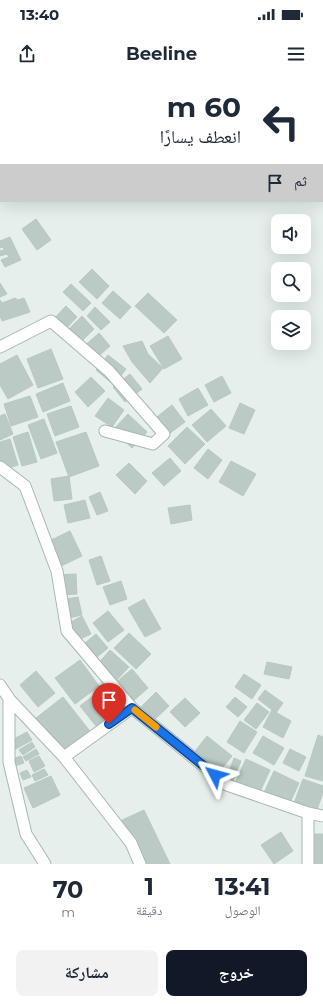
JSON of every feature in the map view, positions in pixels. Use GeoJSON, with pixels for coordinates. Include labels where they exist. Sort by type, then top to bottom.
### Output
{"type":"FeatureCollection","features":[{"type":"Feature","properties":{"kind":"street"},"geometry":{"type":"LineString","coordinates":[[0,347],[51,321],[109,371],[164,434],[153,444],[105,431]]}},
{"type":"Feature","properties":{"kind":"street"},"geometry":{"type":"LineString","coordinates":[[0,467],[25,486],[58,571],[67,631],[132,708],[227,785],[308,813],[323,816]]}},
{"type":"Feature","properties":{"kind":"street"},"geometry":{"type":"LineString","coordinates":[[0,685],[9,699],[64,757],[131,843],[140,864]]}},
{"type":"Feature","properties":{"kind":"street"},"geometry":{"type":"LineString","coordinates":[[9,699],[9,762],[26,834],[45,864]]}},
{"type":"Feature","properties":{"kind":"street"},"geometry":{"type":"LineString","coordinates":[[64,757],[132,708]]}},
{"type":"Feature","properties":{"kind":"street"},"geometry":{"type":"LineString","coordinates":[[308,813],[308,864]]}},
{"type":"Feature","properties":{"kind":"building"},"geometry":{"type":"Polygon","coordinates":[[[36,219],[51,240],[37,250],[22,229],[36,219]]]}},
{"type":"Feature","properties":{"kind":"building"},"geometry":{"type":"Polygon","coordinates":[[[10,237],[21,260],[5,267],[1,260],[9,257],[7,254],[0,256],[0,251],[4,250],[3,247],[0,248],[0,241],[10,237]]]}},
{"type":"Feature","properties":{"kind":"building"},"geometry":{"type":"Polygon","coordinates":[[[92,269],[109,286],[97,299],[79,282],[92,269]]]}},
{"type":"Feature","properties":{"kind":"building"},"geometry":{"type":"Polygon","coordinates":[[[0,283],[7,294],[0,297],[0,283]]]}},
{"type":"Feature","properties":{"kind":"building"},"geometry":{"type":"Polygon","coordinates":[[[71,284],[91,303],[83,311],[63,292],[71,284]]]}},
{"type":"Feature","properties":{"kind":"building"},"geometry":{"type":"Polygon","coordinates":[[[113,291],[131,307],[120,319],[102,303],[113,291]]]}},
{"type":"Feature","properties":{"kind":"building"},"geometry":{"type":"Polygon","coordinates":[[[148,293],[177,320],[164,333],[135,306],[148,293]]]}},
{"type":"Feature","properties":{"kind":"building"},"geometry":{"type":"Polygon","coordinates":[[[15,298],[18,300],[24,298],[30,312],[2,321],[0,316],[0,300],[2,303],[15,298]]]}},
{"type":"Feature","properties":{"kind":"building"},"geometry":{"type":"Polygon","coordinates":[[[66,306],[77,317],[60,335],[49,324],[66,306]]]}},
{"type":"Feature","properties":{"kind":"building"},"geometry":{"type":"Polygon","coordinates":[[[95,307],[110,322],[101,330],[87,316],[95,307]]]}},
{"type":"Feature","properties":{"kind":"building"},"geometry":{"type":"Polygon","coordinates":[[[82,316],[94,329],[75,348],[62,336],[82,316]]]}},
{"type":"Feature","properties":{"kind":"building"},"geometry":{"type":"Polygon","coordinates":[[[99,333],[110,346],[92,362],[81,349],[99,333]]]}},
{"type":"Feature","properties":{"kind":"building"},"geometry":{"type":"Polygon","coordinates":[[[168,336],[182,359],[164,369],[150,346],[168,336]]]}},
{"type":"Feature","properties":{"kind":"building"},"geometry":{"type":"Polygon","coordinates":[[[142,341],[148,354],[163,368],[150,383],[132,362],[123,346],[142,341]]]}},
{"type":"Feature","properties":{"kind":"building"},"geometry":{"type":"Polygon","coordinates":[[[51,349],[63,379],[38,388],[27,359],[51,349]]]}},
{"type":"Feature","properties":{"kind":"building"},"geometry":{"type":"Polygon","coordinates":[[[17,355],[33,385],[8,399],[0,385],[0,364],[17,355]]]}},
{"type":"Feature","properties":{"kind":"building"},"geometry":{"type":"Polygon","coordinates":[[[108,355],[126,369],[114,385],[96,370],[108,355]]]}},
{"type":"Feature","properties":{"kind":"building"},"geometry":{"type":"Polygon","coordinates":[[[130,374],[142,389],[125,402],[113,387],[130,374]]]}},
{"type":"Feature","properties":{"kind":"building"},"geometry":{"type":"Polygon","coordinates":[[[222,376],[231,393],[214,402],[205,385],[222,376]]]}},
{"type":"Feature","properties":{"kind":"building"},"geometry":{"type":"Polygon","coordinates":[[[91,377],[105,391],[88,407],[75,392],[91,377]]]}},
{"type":"Feature","properties":{"kind":"building"},"geometry":{"type":"Polygon","coordinates":[[[63,383],[70,401],[43,412],[36,394],[63,383]]]}},
{"type":"Feature","properties":{"kind":"building"},"geometry":{"type":"Polygon","coordinates":[[[198,388],[208,405],[188,416],[179,399],[198,388]]]}},
{"type":"Feature","properties":{"kind":"building"},"geometry":{"type":"Polygon","coordinates":[[[30,396],[38,417],[11,426],[4,404],[30,396]]]}},
{"type":"Feature","properties":{"kind":"building"},"geometry":{"type":"Polygon","coordinates":[[[108,398],[124,410],[112,427],[95,416],[108,398]]]}},
{"type":"Feature","properties":{"kind":"building"},"geometry":{"type":"Polygon","coordinates":[[[240,403],[255,410],[244,434],[229,428],[240,403]]]}},
{"type":"Feature","properties":{"kind":"building"},"geometry":{"type":"Polygon","coordinates":[[[172,405],[185,422],[161,440],[148,424],[172,405]]]}},
{"type":"Feature","properties":{"kind":"building"},"geometry":{"type":"Polygon","coordinates":[[[71,406],[79,427],[55,436],[47,414],[71,406]]]}},
{"type":"Feature","properties":{"kind":"building"},"geometry":{"type":"Polygon","coordinates":[[[211,409],[226,426],[207,442],[192,425],[211,409]]]}},
{"type":"Feature","properties":{"kind":"building"},"geometry":{"type":"Polygon","coordinates":[[[5,414],[13,434],[0,440],[0,416],[5,414]]]}},
{"type":"Feature","properties":{"kind":"building"},"geometry":{"type":"Polygon","coordinates":[[[128,414],[147,432],[132,448],[113,430],[128,414]]]}},
{"type":"Feature","properties":{"kind":"building"},"geometry":{"type":"Polygon","coordinates":[[[44,419],[57,453],[41,459],[28,425],[44,419]]]}},
{"type":"Feature","properties":{"kind":"building"},"geometry":{"type":"Polygon","coordinates":[[[187,427],[205,444],[185,464],[168,446],[187,427]]]}},
{"type":"Feature","properties":{"kind":"building"},"geometry":{"type":"Polygon","coordinates":[[[28,432],[37,462],[22,466],[13,437],[28,432]]]}},
{"type":"Feature","properties":{"kind":"building"},"geometry":{"type":"Polygon","coordinates":[[[86,432],[99,466],[69,477],[56,442],[86,432]]]}},
{"type":"Feature","properties":{"kind":"building"},"geometry":{"type":"Polygon","coordinates":[[[10,439],[18,465],[2,470],[0,465],[0,442],[10,439]]]}},
{"type":"Feature","properties":{"kind":"building"},"geometry":{"type":"Polygon","coordinates":[[[208,449],[222,460],[208,479],[194,468],[208,449]]]}},
{"type":"Feature","properties":{"kind":"building"},"geometry":{"type":"Polygon","coordinates":[[[170,458],[181,471],[164,486],[152,473],[170,458]]]}},
{"type":"Feature","properties":{"kind":"building"},"geometry":{"type":"Polygon","coordinates":[[[231,461],[256,474],[243,496],[219,482],[231,461]]]}},
{"type":"Feature","properties":{"kind":"building"},"geometry":{"type":"Polygon","coordinates":[[[129,463],[147,481],[135,494],[116,475],[129,463]]]}},
{"type":"Feature","properties":{"kind":"building"},"geometry":{"type":"Polygon","coordinates":[[[69,476],[72,499],[54,501],[51,479],[69,476]]]}},
{"type":"Feature","properties":{"kind":"building"},"geometry":{"type":"Polygon","coordinates":[[[100,492],[108,511],[97,515],[89,497],[100,492]]]}},
{"type":"Feature","properties":{"kind":"building"},"geometry":{"type":"Polygon","coordinates":[[[85,500],[90,518],[68,523],[64,505],[85,500]]]}},
{"type":"Feature","properties":{"kind":"building"},"geometry":{"type":"Polygon","coordinates":[[[190,505],[192,520],[171,524],[168,508],[190,505]]]}},
{"type":"Feature","properties":{"kind":"building"},"geometry":{"type":"Polygon","coordinates":[[[70,531],[82,556],[57,568],[45,543],[70,531]]]}},
{"type":"Feature","properties":{"kind":"building"},"geometry":{"type":"Polygon","coordinates":[[[101,556],[110,581],[97,585],[89,560],[101,556]]]}},
{"type":"Feature","properties":{"kind":"building"},"geometry":{"type":"Polygon","coordinates":[[[76,574],[77,594],[59,595],[57,575],[76,574]]]}},
{"type":"Feature","properties":{"kind":"building"},"geometry":{"type":"Polygon","coordinates":[[[121,581],[127,599],[110,605],[103,587],[121,581]]]}},
{"type":"Feature","properties":{"kind":"building"},"geometry":{"type":"Polygon","coordinates":[[[78,597],[82,615],[64,619],[61,600],[78,597]]]}},
{"type":"Feature","properties":{"kind":"building"},"geometry":{"type":"Polygon","coordinates":[[[144,599],[161,629],[145,637],[128,608],[144,599]]]}},
{"type":"Feature","properties":{"kind":"building"},"geometry":{"type":"Polygon","coordinates":[[[108,611],[124,630],[108,642],[93,623],[108,611]]]}},
{"type":"Feature","properties":{"kind":"building"},"geometry":{"type":"Polygon","coordinates":[[[82,616],[91,634],[76,641],[67,624],[82,616]]]}},
{"type":"Feature","properties":{"kind":"building"},"geometry":{"type":"Polygon","coordinates":[[[129,633],[151,654],[136,669],[114,648],[129,633]]]}},
{"type":"Feature","properties":{"kind":"building"},"geometry":{"type":"Polygon","coordinates":[[[96,634],[108,648],[91,662],[80,647],[96,634]]]}},
{"type":"Feature","properties":{"kind":"building"},"geometry":{"type":"Polygon","coordinates":[[[110,650],[129,667],[115,682],[96,666],[110,650]]]}},
{"type":"Feature","properties":{"kind":"building"},"geometry":{"type":"Polygon","coordinates":[[[80,660],[99,686],[75,704],[55,678],[80,660]]]}},
{"type":"Feature","properties":{"kind":"building"},"geometry":{"type":"Polygon","coordinates":[[[267,662],[292,667],[289,679],[264,674],[267,662]]]}},
{"type":"Feature","properties":{"kind":"building"},"geometry":{"type":"Polygon","coordinates":[[[132,669],[148,688],[131,703],[114,684],[132,669]]]}},
{"type":"Feature","properties":{"kind":"building"},"geometry":{"type":"Polygon","coordinates":[[[36,671],[55,693],[38,707],[20,685],[36,671]]]}},
{"type":"Feature","properties":{"kind":"building"},"geometry":{"type":"Polygon","coordinates":[[[244,674],[261,685],[252,699],[235,687],[244,674]]]}},
{"type":"Feature","properties":{"kind":"building"},"geometry":{"type":"Polygon","coordinates":[[[102,689],[122,714],[100,731],[80,706],[102,689]]]}},
{"type":"Feature","properties":{"kind":"building"},"geometry":{"type":"Polygon","coordinates":[[[265,690],[283,703],[276,713],[258,699],[265,690]]]}},
{"type":"Feature","properties":{"kind":"building"},"geometry":{"type":"Polygon","coordinates":[[[156,692],[169,706],[152,722],[140,708],[156,692]]]}},
{"type":"Feature","properties":{"kind":"building"},"geometry":{"type":"Polygon","coordinates":[[[63,697],[93,735],[66,756],[36,718],[63,697]]]}},
{"type":"Feature","properties":{"kind":"building"},"geometry":{"type":"Polygon","coordinates":[[[235,697],[247,707],[238,717],[226,707],[235,697]]]}},
{"type":"Feature","properties":{"kind":"building"},"geometry":{"type":"Polygon","coordinates":[[[185,698],[200,713],[185,727],[170,712],[185,698]]]}},
{"type":"Feature","properties":{"kind":"building"},"geometry":{"type":"Polygon","coordinates":[[[257,703],[269,712],[256,729],[244,720],[257,703]]]}},
{"type":"Feature","properties":{"kind":"building"},"geometry":{"type":"Polygon","coordinates":[[[272,710],[291,721],[283,738],[263,727],[272,710]]]}},
{"type":"Feature","properties":{"kind":"building"},"geometry":{"type":"Polygon","coordinates":[[[240,721],[257,732],[244,753],[227,742],[240,721]]]}},
{"type":"Feature","properties":{"kind":"building"},"geometry":{"type":"Polygon","coordinates":[[[27,732],[32,740],[12,751],[8,742],[27,732]]]}},
{"type":"Feature","properties":{"kind":"building"},"geometry":{"type":"Polygon","coordinates":[[[318,735],[323,737],[323,781],[305,776],[318,735]]]}},
{"type":"Feature","properties":{"kind":"building"},"geometry":{"type":"Polygon","coordinates":[[[207,736],[232,756],[214,778],[189,759],[207,736]]]}},
{"type":"Feature","properties":{"kind":"building"},"geometry":{"type":"Polygon","coordinates":[[[263,736],[284,748],[274,765],[253,753],[263,736]]]}},
{"type":"Feature","properties":{"kind":"building"},"geometry":{"type":"Polygon","coordinates":[[[32,742],[35,747],[23,755],[19,750],[32,742]]]}},
{"type":"Feature","properties":{"kind":"building"},"geometry":{"type":"Polygon","coordinates":[[[36,749],[39,754],[26,761],[23,757],[36,749]]]}},
{"type":"Feature","properties":{"kind":"building"},"geometry":{"type":"Polygon","coordinates":[[[290,749],[306,757],[299,771],[283,763],[290,749]]]}},
{"type":"Feature","properties":{"kind":"building"},"geometry":{"type":"Polygon","coordinates":[[[21,756],[24,763],[15,766],[12,759],[21,756]]]}},
{"type":"Feature","properties":{"kind":"building"},"geometry":{"type":"Polygon","coordinates":[[[39,756],[45,766],[34,772],[29,761],[39,756]]]}},
{"type":"Feature","properties":{"kind":"building"},"geometry":{"type":"Polygon","coordinates":[[[234,758],[241,761],[232,783],[226,780],[234,758]]]}},
{"type":"Feature","properties":{"kind":"building"},"geometry":{"type":"Polygon","coordinates":[[[246,759],[270,770],[259,794],[235,783],[246,759]]]}},
{"type":"Feature","properties":{"kind":"building"},"geometry":{"type":"Polygon","coordinates":[[[44,769],[48,775],[35,781],[32,775],[44,769]]]}},
{"type":"Feature","properties":{"kind":"building"},"geometry":{"type":"Polygon","coordinates":[[[27,770],[31,777],[23,780],[20,773],[27,770]]]}},
{"type":"Feature","properties":{"kind":"building"},"geometry":{"type":"Polygon","coordinates":[[[274,771],[299,783],[288,807],[263,795],[274,771]]]}},
{"type":"Feature","properties":{"kind":"building"},"geometry":{"type":"Polygon","coordinates":[[[51,776],[60,795],[33,808],[24,788],[51,776]]]}},
{"type":"Feature","properties":{"kind":"building"},"geometry":{"type":"Polygon","coordinates":[[[303,779],[323,786],[323,793],[315,815],[293,806],[303,779]]]}},
{"type":"Feature","properties":{"kind":"building"},"geometry":{"type":"Polygon","coordinates":[[[144,810],[170,864],[141,864],[120,821],[144,810]]]}},
{"type":"Feature","properties":{"kind":"building"},"geometry":{"type":"Polygon","coordinates":[[[281,832],[293,851],[274,864],[261,845],[281,832]]]}},
{"type":"Feature","properties":{"kind":"building"},"geometry":{"type":"Polygon","coordinates":[[[310,834],[323,834],[323,864],[312,864],[310,834]]]}},
{"type":"Feature","properties":{"kind":"slow traffic"},"geometry":{"type":"LineString","coordinates":[[135,710],[156,727]]}},
{"type":"Feature","properties":{"kind":"route"},"geometry":{"type":"LineString","coordinates":[[109,724],[132,708],[215,775]]}}]}
